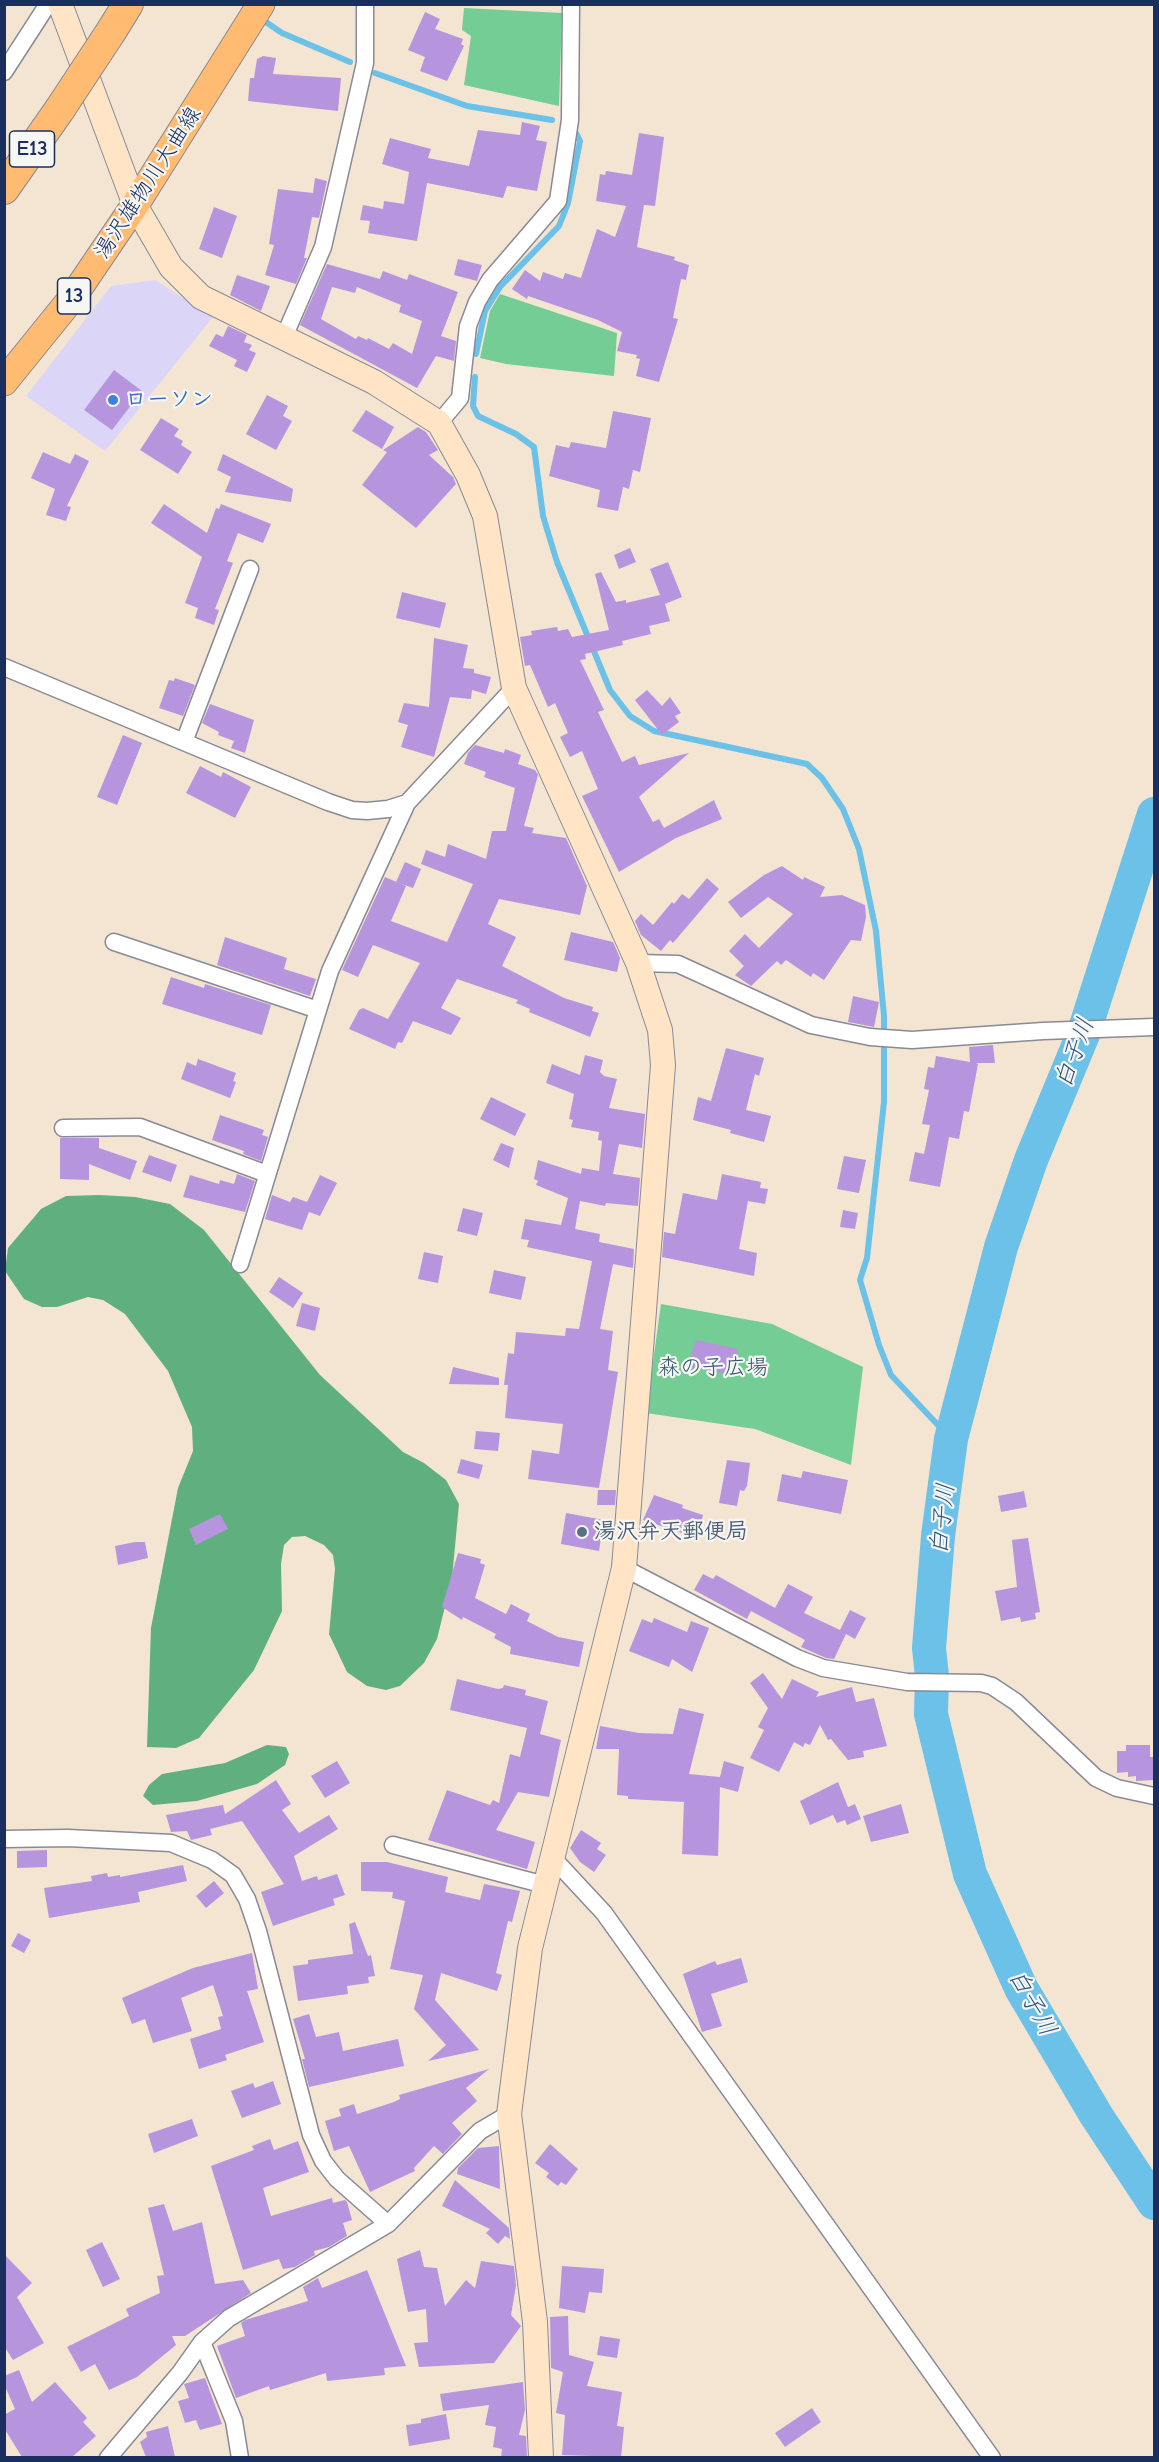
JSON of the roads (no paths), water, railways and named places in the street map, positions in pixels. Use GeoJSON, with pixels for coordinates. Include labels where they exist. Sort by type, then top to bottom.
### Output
{"type":"FeatureCollection","features":[{"type":"Feature","properties":{"kind":"highway","name":"E13"},"geometry":{"type":"LineString","coordinates":[[4,189],[60,109],[128,4]]}},
{"type":"Feature","properties":{"kind":"main road","name":"湯沢雄物川大曲線"},"geometry":{"type":"LineString","coordinates":[[4,382],[72,298],[135,205],[240,41],[261,4]]}},
{"type":"Feature","properties":{"kind":"street"},"geometry":{"type":"LineString","coordinates":[[4,72],[48,4]]}},
{"type":"Feature","properties":{"kind":"street"},"geometry":{"type":"LineString","coordinates":[[60,4],[135,205],[171,267],[201,297],[374,382],[439,423],[468,475],[485,516],[514,688],[638,963],[660,1030],[663,1065],[624,1568],[530,1948],[509,2114],[536,2322],[541,2457]]}},
{"type":"Feature","properties":{"kind":"street"},"geometry":{"type":"LineString","coordinates":[[284,337],[323,247],[365,63],[366,4]]}},
{"type":"Feature","properties":{"kind":"street"},"geometry":{"type":"LineString","coordinates":[[439,423],[460,398],[468,326],[477,302],[490,280],[558,201],[570,120],[571,4]]}},
{"type":"Feature","properties":{"kind":"street"},"geometry":{"type":"LineString","coordinates":[[184,742],[250,569]]}},
{"type":"Feature","properties":{"kind":"street"},"geometry":{"type":"LineString","coordinates":[[4,667],[352,810],[388,809],[407,803]]}},
{"type":"Feature","properties":{"kind":"street"},"geometry":{"type":"LineString","coordinates":[[240,1264],[330,971],[407,803],[514,688]]}},
{"type":"Feature","properties":{"kind":"street"},"geometry":{"type":"LineString","coordinates":[[114,942],[318,1010]]}},
{"type":"Feature","properties":{"kind":"street"},"geometry":{"type":"LineString","coordinates":[[638,963],[678,964],[810,1024],[870,1037],[923,1040],[1043,1031],[1155,1027]]}},
{"type":"Feature","properties":{"kind":"street"},"geometry":{"type":"LineString","coordinates":[[63,1128],[140,1127],[267,1174]]}},
{"type":"Feature","properties":{"kind":"street"},"geometry":{"type":"LineString","coordinates":[[624,1568],[797,1658],[823,1668],[907,1682],[970,1683],[992,1686],[1003,1691],[1096,1778],[1134,1793],[1155,1796]]}},
{"type":"Feature","properties":{"kind":"street"},"geometry":{"type":"LineString","coordinates":[[4,1839],[68,1838],[171,1843],[212,1860],[233,1875],[247,1899],[258,1931],[311,2135],[323,2161],[337,2179],[388,2224]]}},
{"type":"Feature","properties":{"kind":"street"},"geometry":{"type":"LineString","coordinates":[[393,1845],[545,1885]]}},
{"type":"Feature","properties":{"kind":"street"},"geometry":{"type":"LineString","coordinates":[[551,1856],[604,1913],[992,2457]]}},
{"type":"Feature","properties":{"kind":"street"},"geometry":{"type":"LineString","coordinates":[[108,2457],[180,2373],[202,2342],[230,2318],[388,2224],[480,2131],[509,2114]]}},
{"type":"Feature","properties":{"kind":"street"},"geometry":{"type":"LineString","coordinates":[[202,2342],[234,2421],[240,2457]]}},
{"type":"Feature","properties":{"kind":"waterway"},"geometry":{"type":"LineString","coordinates":[[260,18],[282,33],[350,62]]}},
{"type":"Feature","properties":{"kind":"waterway"},"geometry":{"type":"LineString","coordinates":[[375,73],[467,106],[552,120]]}},
{"type":"Feature","properties":{"kind":"waterway"},"geometry":{"type":"LineString","coordinates":[[476,354],[485,311],[500,287],[559,226],[568,203],[580,141],[576,133]]}},
{"type":"Feature","properties":{"kind":"waterway"},"geometry":{"type":"LineString","coordinates":[[475,377],[473,406],[478,416],[516,434],[534,447],[543,516],[557,562],[610,690],[630,716],[654,731],[807,764],[822,778],[843,809],[859,849],[876,931],[884,1016],[884,1102],[867,1258],[860,1280],[879,1345],[891,1375],[951,1439]]}},
{"type":"Feature","properties":{"kind":"waterway","name":"白子川"},"geometry":{"type":"LineString","coordinates":[[1154,814],[1084,1032],[1031,1160],[1001,1247],[951,1439],[938,1536],[929,1648],[932,1676],[931,1714],[970,1874],[1021,1988],[1096,2115],[1154,2203]]}},
{"type":"Feature","properties":{"kind":"place","name":"ローソン"},"geometry":{"type":"Point","coordinates":[113,400]}},
{"type":"Feature","properties":{"kind":"place","name":"湯沢弁天郵便局"},"geometry":{"type":"Point","coordinates":[582,1532]}},
{"type":"Feature","properties":{"kind":"park label","name":"森の子広場"},"geometry":{"type":"Point","coordinates":[713,1368]}}]}
